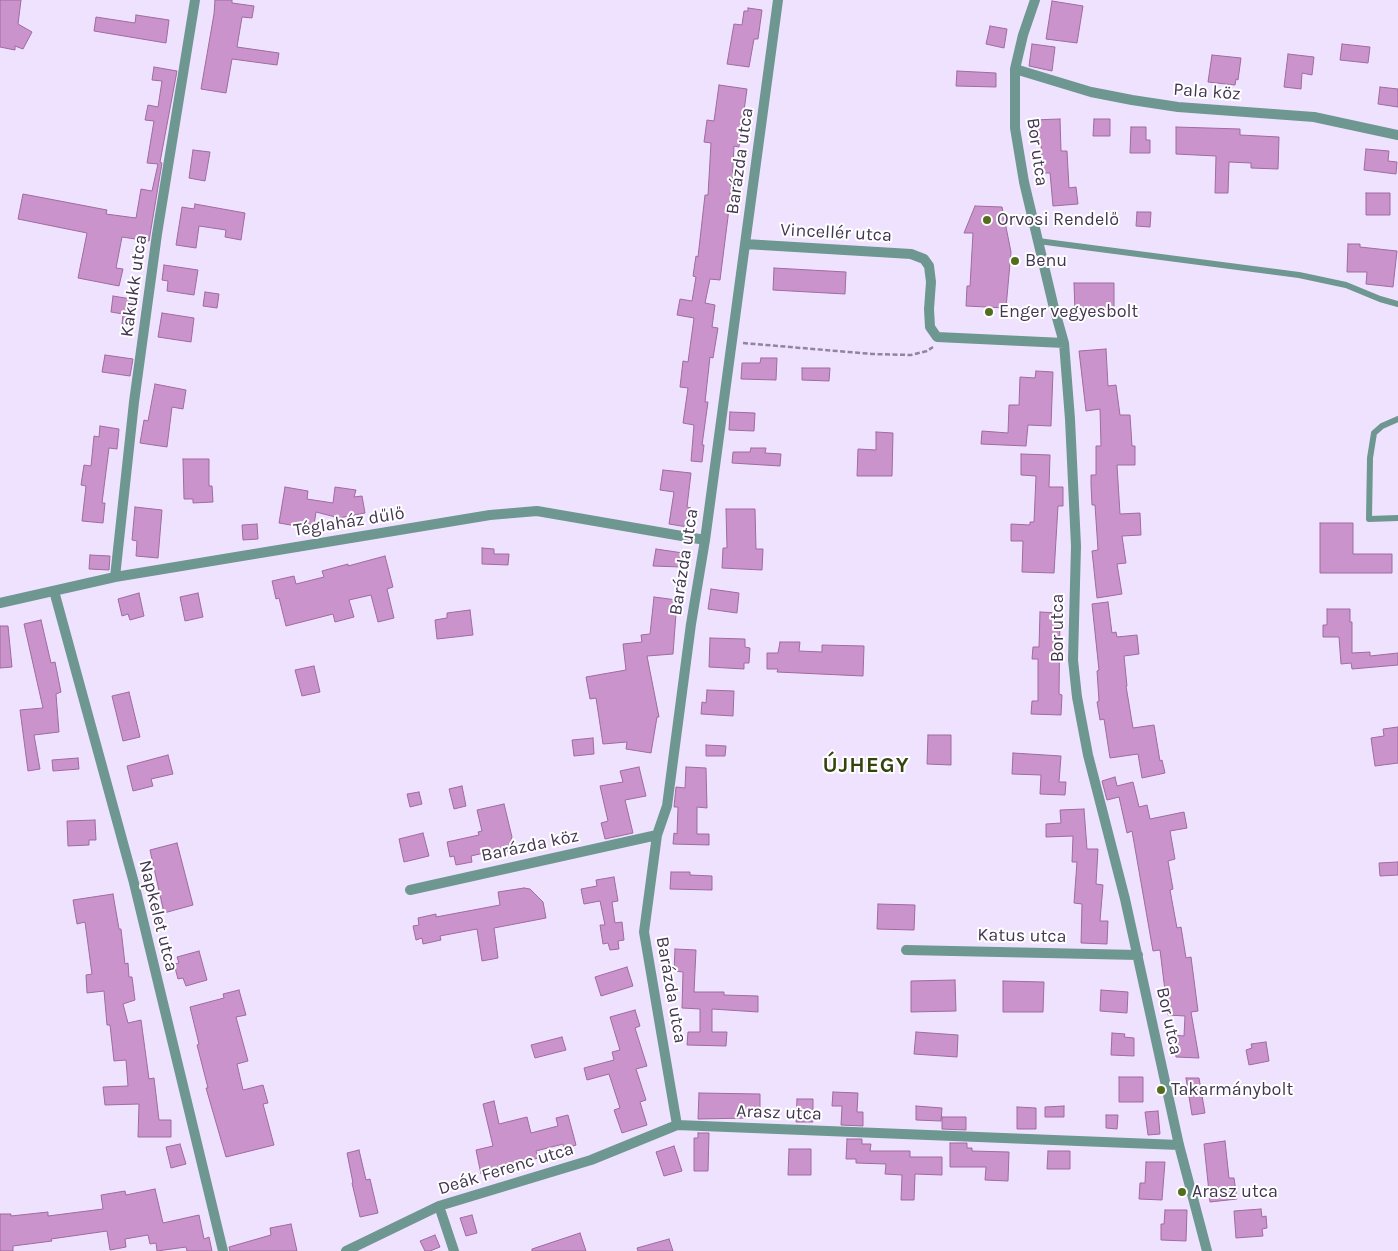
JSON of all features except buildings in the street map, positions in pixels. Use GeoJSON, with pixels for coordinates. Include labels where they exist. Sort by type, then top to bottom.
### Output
{"type":"FeatureCollection","features":[{"type":"Feature","properties":{"kind":"street","name":"Kakukk utca"},"geometry":{"type":"LineString","coordinates":[[116,578],[134,402],[157,234],[195,0]]}},
{"type":"Feature","properties":{"kind":"street","name":"Barázda utca"},"geometry":{"type":"LineString","coordinates":[[678,1126],[644,932],[657,835],[667,806],[778,0]]}},
{"type":"Feature","properties":{"kind":"street","name":"Bor utca"},"geometry":{"type":"LineString","coordinates":[[1035,0],[1023,35],[1015,69],[1015,128],[1024,182],[1064,343],[1070,419],[1076,546],[1073,660],[1077,697],[1088,755],[1138,954],[1179,1145],[1207,1251]]}},
{"type":"Feature","properties":{"kind":"street","name":"Pala köz"},"geometry":{"type":"LineString","coordinates":[[1015,69],[1092,92],[1132,100],[1178,107],[1314,117],[1398,135]]}},
{"type":"Feature","properties":{"kind":"street","name":"Vincellér utca"},"geometry":{"type":"LineString","coordinates":[[745,244],[911,254],[924,258],[929,266],[931,282],[930,327],[937,337],[945,338]]}},
{"type":"Feature","properties":{"kind":"street"},"geometry":{"type":"LineString","coordinates":[[945,338],[1064,343]]}},
{"type":"Feature","properties":{"kind":"street","name":"Téglaház dűlő"},"geometry":{"type":"LineString","coordinates":[[0,603],[116,578],[490,515],[537,511],[705,540]]}},
{"type":"Feature","properties":{"kind":"street","name":"Napkelet utca"},"geometry":{"type":"LineString","coordinates":[[54,591],[134,883],[223,1251]]}},
{"type":"Feature","properties":{"kind":"street","name":"Barázda köz"},"geometry":{"type":"LineString","coordinates":[[410,890],[657,835]]}},
{"type":"Feature","properties":{"kind":"street","name":"Katus utca"},"geometry":{"type":"LineString","coordinates":[[906,950],[1138,954]]}},
{"type":"Feature","properties":{"kind":"street","name":"Arasz utca"},"geometry":{"type":"LineString","coordinates":[[678,1126],[1179,1145]]}},
{"type":"Feature","properties":{"kind":"street","name":"Deák Ferenc utca"},"geometry":{"type":"LineString","coordinates":[[346,1251],[438,1206],[591,1160],[678,1126]]}},
{"type":"Feature","properties":{"kind":"street"},"geometry":{"type":"LineString","coordinates":[[438,1206],[454,1251]]}},
{"type":"Feature","properties":{"kind":"lane"},"geometry":{"type":"LineString","coordinates":[[1038,241],[1299,275],[1346,285],[1398,304]]}},
{"type":"Feature","properties":{"kind":"lane"},"geometry":{"type":"LineString","coordinates":[[1398,419],[1382,426],[1374,433],[1370,458],[1369,519],[1398,518]]}},
{"type":"Feature","properties":{"kind":"path"},"geometry":{"type":"LineString","coordinates":[[732,342],[872,354],[911,355],[927,351],[945,338]]}},
{"type":"Feature","properties":{"kind":"place","name":"Orvosi Rendelő"},"geometry":{"type":"Point","coordinates":[987,220]}},
{"type":"Feature","properties":{"kind":"place","name":"Benu"},"geometry":{"type":"Point","coordinates":[1015,261]}},
{"type":"Feature","properties":{"kind":"place","name":"Enger vegyesbolt"},"geometry":{"type":"Point","coordinates":[989,312]}},
{"type":"Feature","properties":{"kind":"place","name":"Takarmánybolt"},"geometry":{"type":"Point","coordinates":[1161,1090]}},
{"type":"Feature","properties":{"kind":"place","name":"Arasz utca"},"geometry":{"type":"Point","coordinates":[1182,1192]}},
{"type":"Feature","properties":{"kind":"district","name":"ÚJHEGY"},"geometry":{"type":"Point","coordinates":[866,766]}}]}
